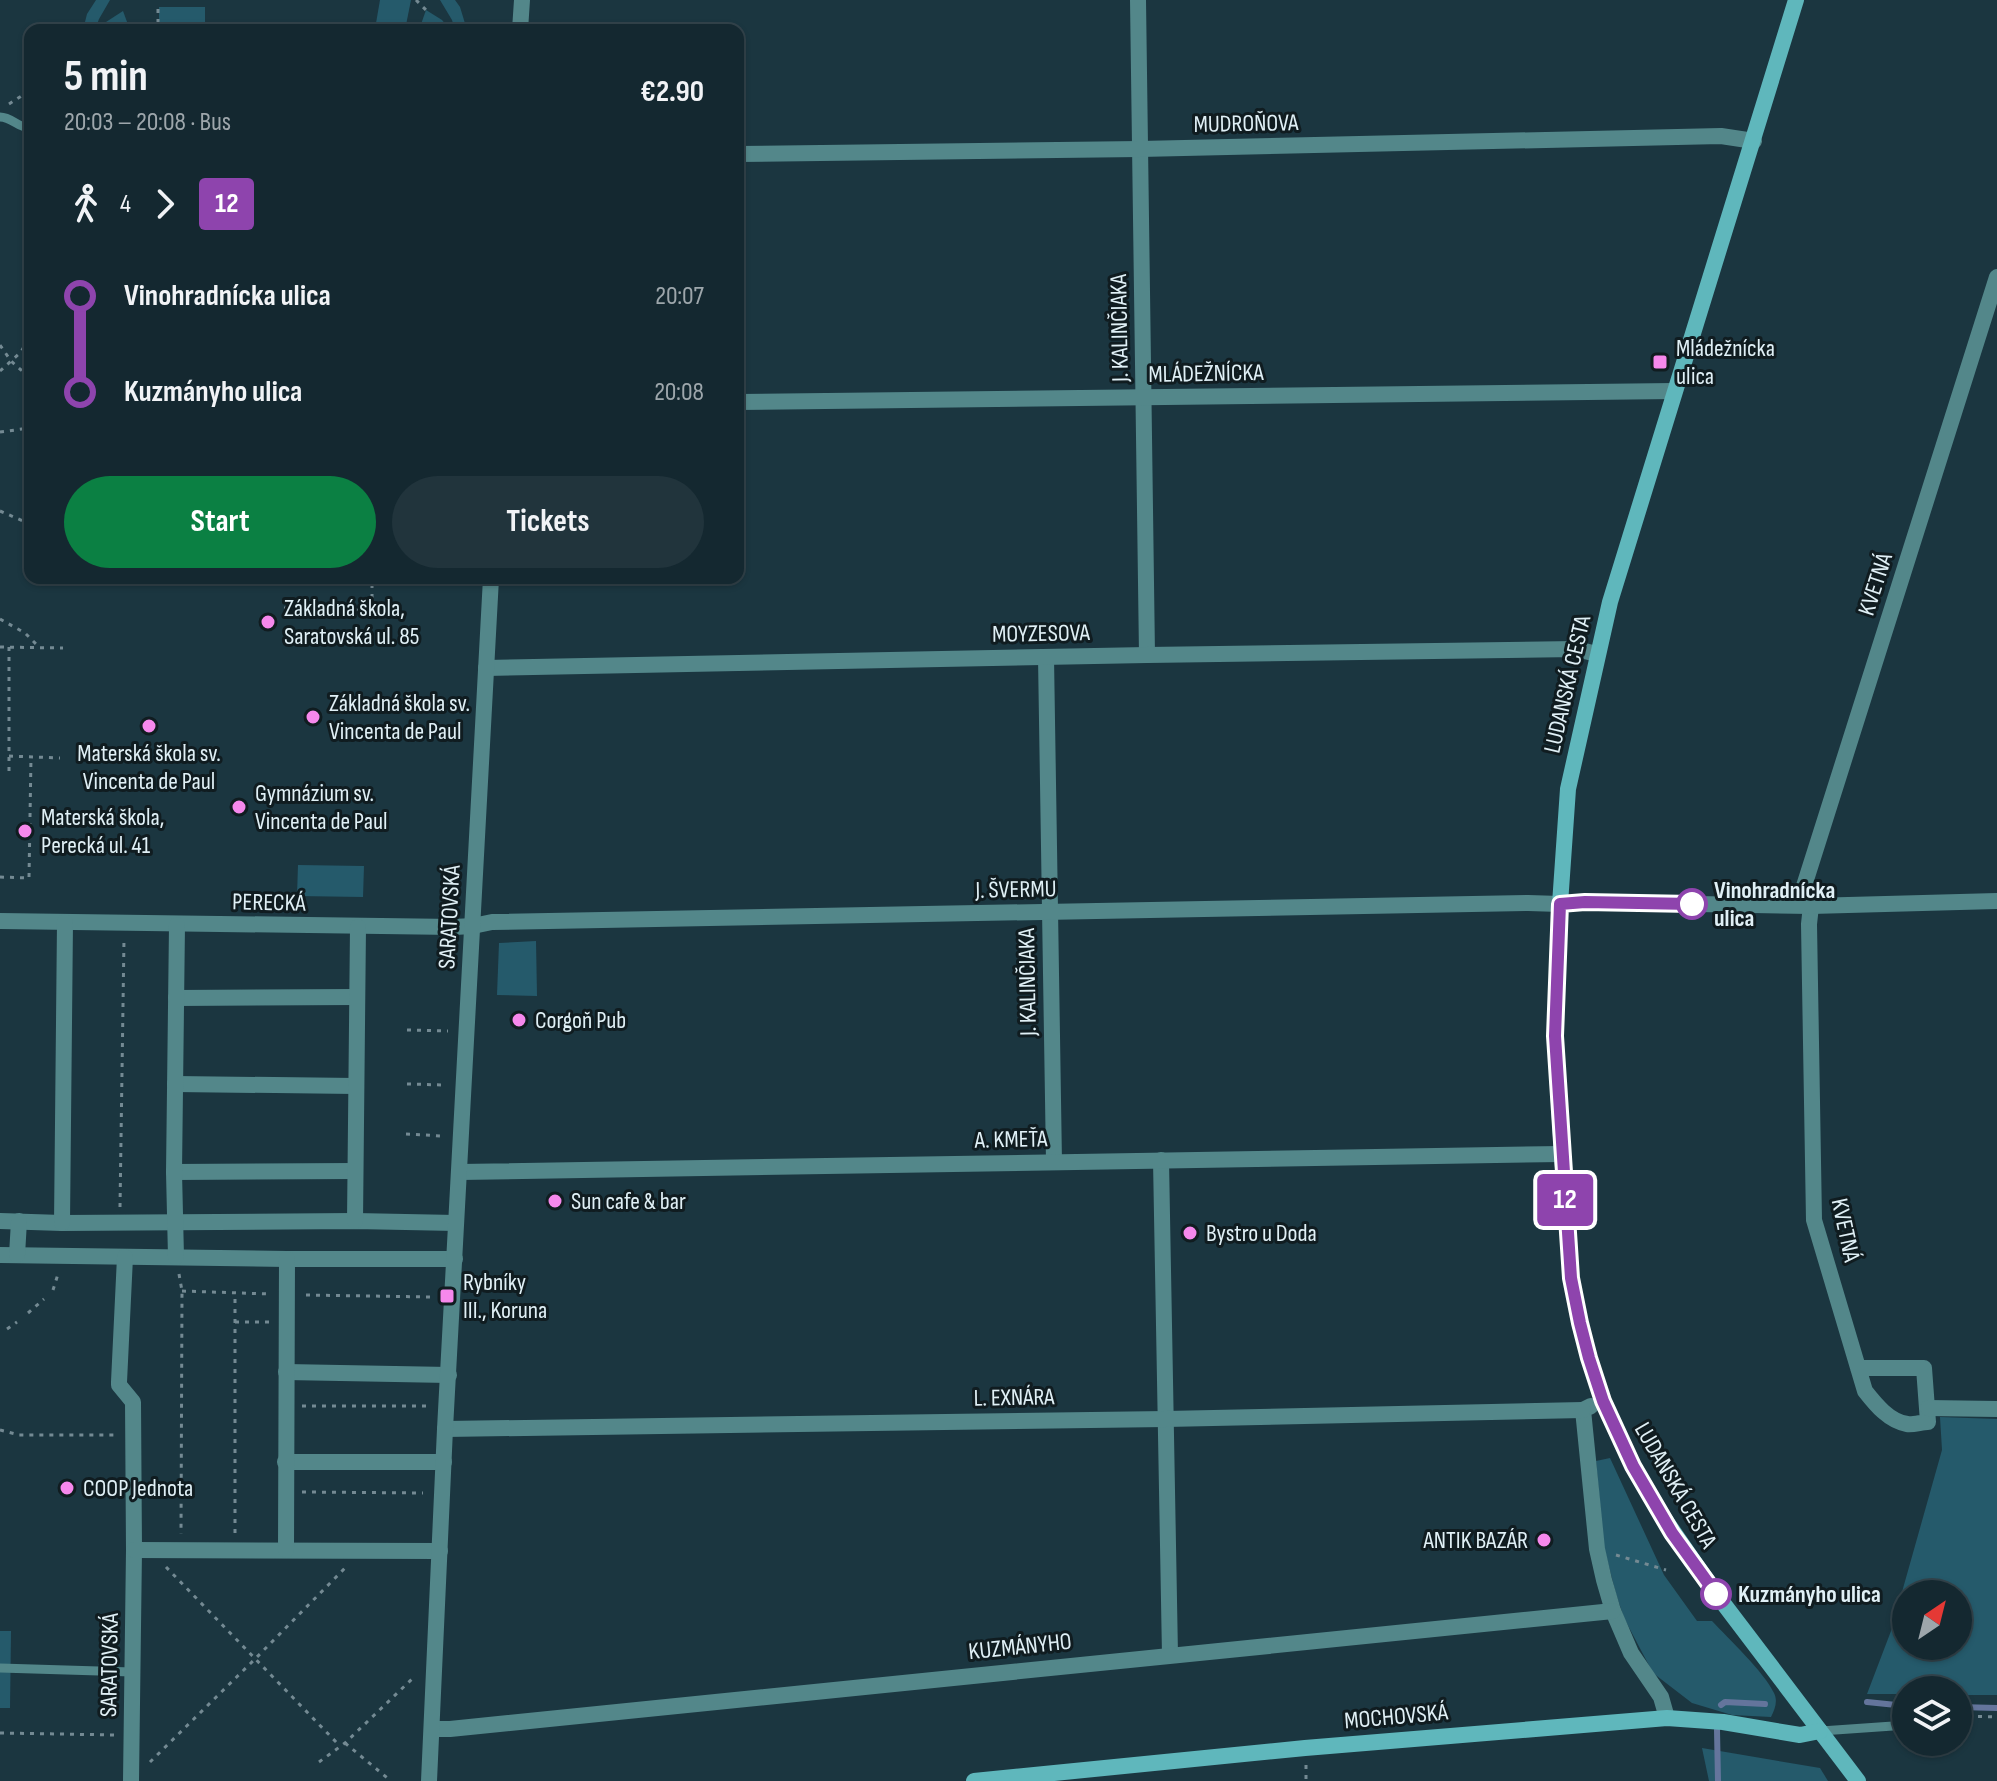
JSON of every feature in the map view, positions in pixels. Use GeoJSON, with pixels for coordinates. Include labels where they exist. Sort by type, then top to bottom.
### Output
{"type":"FeatureCollection","features":[{"type":"Feature","properties":{"kind":"street"},"geometry":{"type":"LineString","coordinates":[[520,24],[522,0]]}},
{"type":"Feature","properties":{"kind":"street","name":"J. KALINČIAKA"},"geometry":{"type":"LineString","coordinates":[[1138,0],[1147,655]]}},
{"type":"Feature","properties":{"kind":"street","name":"LUDANSKÁ CESTA"},"geometry":{"type":"LineString","coordinates":[[1796,0],[1674,391],[1597,654],[1568,789],[1555,1036],[1571,1278],[1589,1358],[1603,1401],[1633,1466],[1672,1533],[1858,1781]]}},
{"type":"Feature","properties":{"kind":"street","name":"MUDROŇOVA"},"geometry":{"type":"LineString","coordinates":[[744,154],[1721,136],[1754,141]]}},
{"type":"Feature","properties":{"kind":"street","name":"KVETNÁ"},"geometry":{"type":"LineString","coordinates":[[1997,277],[1805,905],[1809,924],[1814,1220],[1865,1391],[1875,1405],[1907,1424],[1928,1422],[1928,1408],[1997,1409]]}},
{"type":"Feature","properties":{"kind":"street","name":"MLÁDEŽNÍCKA"},"geometry":{"type":"LineString","coordinates":[[744,402],[1674,391]]}},
{"type":"Feature","properties":{"kind":"street","name":"SARATOVSKÁ"},"geometry":{"type":"LineString","coordinates":[[429,1781],[491,584]]}},
{"type":"Feature","properties":{"kind":"street","name":"MOYZESOVA"},"geometry":{"type":"LineString","coordinates":[[486,668],[1576,649],[1597,654]]}},
{"type":"Feature","properties":{"kind":"street","name":"J. KALINČIAKA"},"geometry":{"type":"LineString","coordinates":[[1046,657],[1054,1162]]}},
{"type":"Feature","properties":{"kind":"street","name":"J. ŠVERMU"},"geometry":{"type":"LineString","coordinates":[[473,926],[492,922],[1585,902],[1805,905],[1997,901]]}},
{"type":"Feature","properties":{"kind":"street","name":"PERECKÁ"},"geometry":{"type":"LineString","coordinates":[[0,921],[473,926]]}},
{"type":"Feature","properties":{"kind":"street"},"geometry":{"type":"LineString","coordinates":[[62,1223],[65,922]]}},
{"type":"Feature","properties":{"kind":"street"},"geometry":{"type":"LineString","coordinates":[[176,1257],[177,925]]}},
{"type":"Feature","properties":{"kind":"street"},"geometry":{"type":"LineString","coordinates":[[355,1221],[358,927]]}},
{"type":"Feature","properties":{"kind":"street"},"geometry":{"type":"LineString","coordinates":[[176,998],[357,997]]}},
{"type":"Feature","properties":{"kind":"street"},"geometry":{"type":"LineString","coordinates":[[175,1084],[356,1086]]}},
{"type":"Feature","properties":{"kind":"street","name":"A. KMEŤA"},"geometry":{"type":"LineString","coordinates":[[460,1172],[1562,1154]]}},
{"type":"Feature","properties":{"kind":"street"},"geometry":{"type":"LineString","coordinates":[[1161,1160],[1170,1655]]}},
{"type":"Feature","properties":{"kind":"street"},"geometry":{"type":"LineString","coordinates":[[174,1172],[355,1171]]}},
{"type":"Feature","properties":{"kind":"street"},"geometry":{"type":"LineString","coordinates":[[0,1221],[456,1223]]}},
{"type":"Feature","properties":{"kind":"street"},"geometry":{"type":"LineString","coordinates":[[19,1221],[8,1255],[59,1263],[125,1257],[455,1259]]}},
{"type":"Feature","properties":{"kind":"street","name":"SARATOVSKÁ"},"geometry":{"type":"LineString","coordinates":[[125,1257],[119,1385],[133,1402],[142,1550],[132,1672],[131,1781]]}},
{"type":"Feature","properties":{"kind":"street"},"geometry":{"type":"LineString","coordinates":[[286,1550],[287,1259]]}},
{"type":"Feature","properties":{"kind":"street"},"geometry":{"type":"LineString","coordinates":[[1858,1368],[1924,1368],[1928,1408]]}},
{"type":"Feature","properties":{"kind":"street"},"geometry":{"type":"LineString","coordinates":[[286,1372],[449,1375]]}},
{"type":"Feature","properties":{"kind":"street"},"geometry":{"type":"LineString","coordinates":[[1603,1401],[1583,1410],[1597,1549],[1613,1611],[1631,1653],[1661,1697],[1667,1718]]}},
{"type":"Feature","properties":{"kind":"street","name":"L. EXNÁRA"},"geometry":{"type":"LineString","coordinates":[[445,1429],[1583,1410]]}},
{"type":"Feature","properties":{"kind":"street"},"geometry":{"type":"LineString","coordinates":[[285,1462],[444,1462]]}},
{"type":"Feature","properties":{"kind":"street"},"geometry":{"type":"LineString","coordinates":[[142,1550],[440,1551]]}},
{"type":"Feature","properties":{"kind":"street","name":"KUZMÁNYHO"},"geometry":{"type":"LineString","coordinates":[[432,1729],[1613,1611]]}},
{"type":"Feature","properties":{"kind":"street","name":"MOCHOVSKÁ"},"geometry":{"type":"LineString","coordinates":[[974,1781],[1290,1749],[1667,1718],[1723,1722],[1800,1735],[1820,1731]]}},
{"type":"Feature","properties":{"kind":"lane"},"geometry":{"type":"LineString","coordinates":[[0,117],[7,117],[24,127]]}},
{"type":"Feature","properties":{"kind":"lane"},"geometry":{"type":"LineString","coordinates":[[0,1668],[132,1672]]}},
{"type":"Feature","properties":{"kind":"lane"},"geometry":{"type":"LineString","coordinates":[[1820,1731],[1892,1726]]}},
{"type":"Feature","properties":{"kind":"path"},"geometry":{"type":"LineString","coordinates":[[416,0],[426,10]]}},
{"type":"Feature","properties":{"kind":"path"},"geometry":{"type":"LineString","coordinates":[[158,9],[158,24]]}},
{"type":"Feature","properties":{"kind":"path"},"geometry":{"type":"LineString","coordinates":[[8,105],[24,95]]}},
{"type":"Feature","properties":{"kind":"path"},"geometry":{"type":"LineString","coordinates":[[0,345],[24,373]]}},
{"type":"Feature","properties":{"kind":"path"},"geometry":{"type":"LineString","coordinates":[[0,371],[24,347]]}},
{"type":"Feature","properties":{"kind":"path"},"geometry":{"type":"LineString","coordinates":[[0,432],[24,429]]}},
{"type":"Feature","properties":{"kind":"path"},"geometry":{"type":"LineString","coordinates":[[0,511],[24,521]]}},
{"type":"Feature","properties":{"kind":"path"},"geometry":{"type":"LineString","coordinates":[[284,608],[372,610],[372,584]]}},
{"type":"Feature","properties":{"kind":"path"},"geometry":{"type":"LineString","coordinates":[[0,619],[25,633],[39,647]]}},
{"type":"Feature","properties":{"kind":"path"},"geometry":{"type":"LineString","coordinates":[[0,647],[63,648]]}},
{"type":"Feature","properties":{"kind":"path"},"geometry":{"type":"LineString","coordinates":[[9,647],[9,771]]}},
{"type":"Feature","properties":{"kind":"path"},"geometry":{"type":"LineString","coordinates":[[9,756],[60,758]]}},
{"type":"Feature","properties":{"kind":"path"},"geometry":{"type":"LineString","coordinates":[[0,877],[29,878],[31,757]]}},
{"type":"Feature","properties":{"kind":"path"},"geometry":{"type":"LineString","coordinates":[[120,1223],[124,923]]}},
{"type":"Feature","properties":{"kind":"path"},"geometry":{"type":"LineString","coordinates":[[407,1030],[448,1031]]}},
{"type":"Feature","properties":{"kind":"path"},"geometry":{"type":"LineString","coordinates":[[407,1084],[445,1085]]}},
{"type":"Feature","properties":{"kind":"path"},"geometry":{"type":"LineString","coordinates":[[406,1134],[442,1136]]}},
{"type":"Feature","properties":{"kind":"path"},"geometry":{"type":"LineString","coordinates":[[176,1257],[182,1291],[181,1550]]}},
{"type":"Feature","properties":{"kind":"path"},"geometry":{"type":"LineString","coordinates":[[53,1290],[59,1263]]}},
{"type":"Feature","properties":{"kind":"path"},"geometry":{"type":"LineString","coordinates":[[182,1291],[432,1297]]}},
{"type":"Feature","properties":{"kind":"path"},"geometry":{"type":"LineString","coordinates":[[235,1293],[235,1550]]}},
{"type":"Feature","properties":{"kind":"path"},"geometry":{"type":"LineString","coordinates":[[28,1313],[44,1299]]}},
{"type":"Feature","properties":{"kind":"path"},"geometry":{"type":"LineString","coordinates":[[7,1329],[17,1322]]}},
{"type":"Feature","properties":{"kind":"path"},"geometry":{"type":"LineString","coordinates":[[235,1322],[287,1322]]}},
{"type":"Feature","properties":{"kind":"path"},"geometry":{"type":"LineString","coordinates":[[286,1406],[426,1406]]}},
{"type":"Feature","properties":{"kind":"path"},"geometry":{"type":"LineString","coordinates":[[0,1430],[19,1435],[122,1435]]}},
{"type":"Feature","properties":{"kind":"path"},"geometry":{"type":"LineString","coordinates":[[286,1492],[423,1493]]}},
{"type":"Feature","properties":{"kind":"path"},"geometry":{"type":"LineString","coordinates":[[1597,1549],[1666,1570]]}},
{"type":"Feature","properties":{"kind":"path"},"geometry":{"type":"LineString","coordinates":[[142,1550],[340,1746]]}},
{"type":"Feature","properties":{"kind":"path"},"geometry":{"type":"LineString","coordinates":[[150,1762],[362,1551]]}},
{"type":"Feature","properties":{"kind":"path"},"geometry":{"type":"LineString","coordinates":[[319,1762],[345,1743],[413,1678]]}},
{"type":"Feature","properties":{"kind":"path"},"geometry":{"type":"LineString","coordinates":[[1972,1716],[1997,1717]]}},
{"type":"Feature","properties":{"kind":"path"},"geometry":{"type":"LineString","coordinates":[[0,1733],[119,1735]]}},
{"type":"Feature","properties":{"kind":"path"},"geometry":{"type":"LineString","coordinates":[[345,1743],[391,1781]]}},
{"type":"Feature","properties":{"kind":"shaded area"},"geometry":{"type":"Polygon","coordinates":[[[96,0],[110,0],[97,24],[84,24],[96,0]]]}},
{"type":"Feature","properties":{"kind":"shaded area"},"geometry":{"type":"Polygon","coordinates":[[[380,0],[411,0],[406,24],[376,24],[380,0]]]}},
{"type":"Feature","properties":{"kind":"shaded area"},"geometry":{"type":"Polygon","coordinates":[[[440,0],[455,0],[465,24],[453,24],[440,0]]]}},
{"type":"Feature","properties":{"kind":"shaded area"},"geometry":{"type":"Polygon","coordinates":[[[159,7],[205,7],[205,24],[159,24],[159,7]]]}},
{"type":"Feature","properties":{"kind":"shaded area"},"geometry":{"type":"Polygon","coordinates":[[[426,10],[445,24],[421,24],[426,10]]]}},
{"type":"Feature","properties":{"kind":"shaded area"},"geometry":{"type":"Polygon","coordinates":[[[123,11],[128,24],[104,24],[123,11]]]}},
{"type":"Feature","properties":{"kind":"shaded area"},"geometry":{"type":"Polygon","coordinates":[[[298,865],[364,866],[363,897],[297,896],[298,865]]]}},
{"type":"Feature","properties":{"kind":"shaded area"},"geometry":{"type":"Polygon","coordinates":[[[536,941],[537,996],[497,995],[499,943],[536,941]]]}},
{"type":"Feature","properties":{"kind":"shaded area"},"geometry":{"type":"Polygon","coordinates":[[[1940,1417],[1997,1419],[1997,1695],[1972,1695],[1972,1676],[1892,1676],[1892,1694],[1867,1694],[1892,1627],[1892,1660],[1972,1660],[1972,1580],[1905,1580],[1942,1450],[1940,1417]]]}},
{"type":"Feature","properties":{"kind":"shaded area"},"geometry":{"type":"Polygon","coordinates":[[[1610,1458],[1664,1575],[1697,1621],[1712,1621],[1762,1675],[1775,1696],[1776,1705],[1771,1717],[1732,1715],[1692,1703],[1653,1673],[1624,1618],[1604,1547],[1596,1461],[1610,1458]]]}},
{"type":"Feature","properties":{"kind":"shaded area"},"geometry":{"type":"Polygon","coordinates":[[[0,1631],[11,1631],[10,1708],[0,1708],[0,1631]]]}},
{"type":"Feature","properties":{"kind":"shaded area"},"geometry":{"type":"Polygon","coordinates":[[[1702,1748],[1820,1768],[1828,1781],[1709,1781],[1702,1748]]]}},
{"type":"Feature","properties":{"kind":"waterway"},"geometry":{"type":"LineString","coordinates":[[1721,1705],[1725,1702],[1765,1704]]}},
{"type":"Feature","properties":{"kind":"waterway"},"geometry":{"type":"LineString","coordinates":[[1867,1702],[1892,1705]]}},
{"type":"Feature","properties":{"kind":"waterway"},"geometry":{"type":"LineString","coordinates":[[1972,1707],[1997,1708]]}},
{"type":"Feature","properties":{"kind":"waterway"},"geometry":{"type":"LineString","coordinates":[[1717,1730],[1718,1781]]}},
{"type":"Feature","properties":{"kind":"bus line","name":"12"},"geometry":{"type":"LineString","coordinates":[[1692,904],[1560,904],[1555,1036],[1571,1278],[1589,1358],[1603,1401],[1633,1466],[1672,1533],[1716,1594]]}},
{"type":"Feature","properties":{"kind":"place","name":"Mládežnícka ulica"},"geometry":{"type":"Point","coordinates":[1660,362]}},
{"type":"Feature","properties":{"kind":"place","name":"Základná škola, Saratovská ul. 85"},"geometry":{"type":"Point","coordinates":[268,622]}},
{"type":"Feature","properties":{"kind":"place","name":"Základná škola sv. Vincenta de Paul"},"geometry":{"type":"Point","coordinates":[313,717]}},
{"type":"Feature","properties":{"kind":"place","name":"Materská škola sv. Vincenta de Paul"},"geometry":{"type":"Point","coordinates":[149,726]}},
{"type":"Feature","properties":{"kind":"place","name":"Gymnázium sv. Vincenta de Paul"},"geometry":{"type":"Point","coordinates":[239,807]}},
{"type":"Feature","properties":{"kind":"place","name":"Materská škola, Perecká ul. 41"},"geometry":{"type":"Point","coordinates":[25,831]}},
{"type":"Feature","properties":{"kind":"place","name":"Vinohradnícka ulica"},"geometry":{"type":"Point","coordinates":[1692,904]}},
{"type":"Feature","properties":{"kind":"place","name":"Corgoň Pub"},"geometry":{"type":"Point","coordinates":[519,1020]}},
{"type":"Feature","properties":{"kind":"place","name":"Sun cafe & bar"},"geometry":{"type":"Point","coordinates":[555,1201]}},
{"type":"Feature","properties":{"kind":"place","name":"Bystro u Doda"},"geometry":{"type":"Point","coordinates":[1190,1233]}},
{"type":"Feature","properties":{"kind":"place","name":"Rybníky III., Koruna"},"geometry":{"type":"Point","coordinates":[447,1296]}},
{"type":"Feature","properties":{"kind":"place","name":"COOP Jednota"},"geometry":{"type":"Point","coordinates":[67,1488]}},
{"type":"Feature","properties":{"kind":"place","name":"ANTIK BAZÁR"},"geometry":{"type":"Point","coordinates":[1544,1540]}},
{"type":"Feature","properties":{"kind":"place","name":"Kuzmányho ulica"},"geometry":{"type":"Point","coordinates":[1716,1594]}}]}
